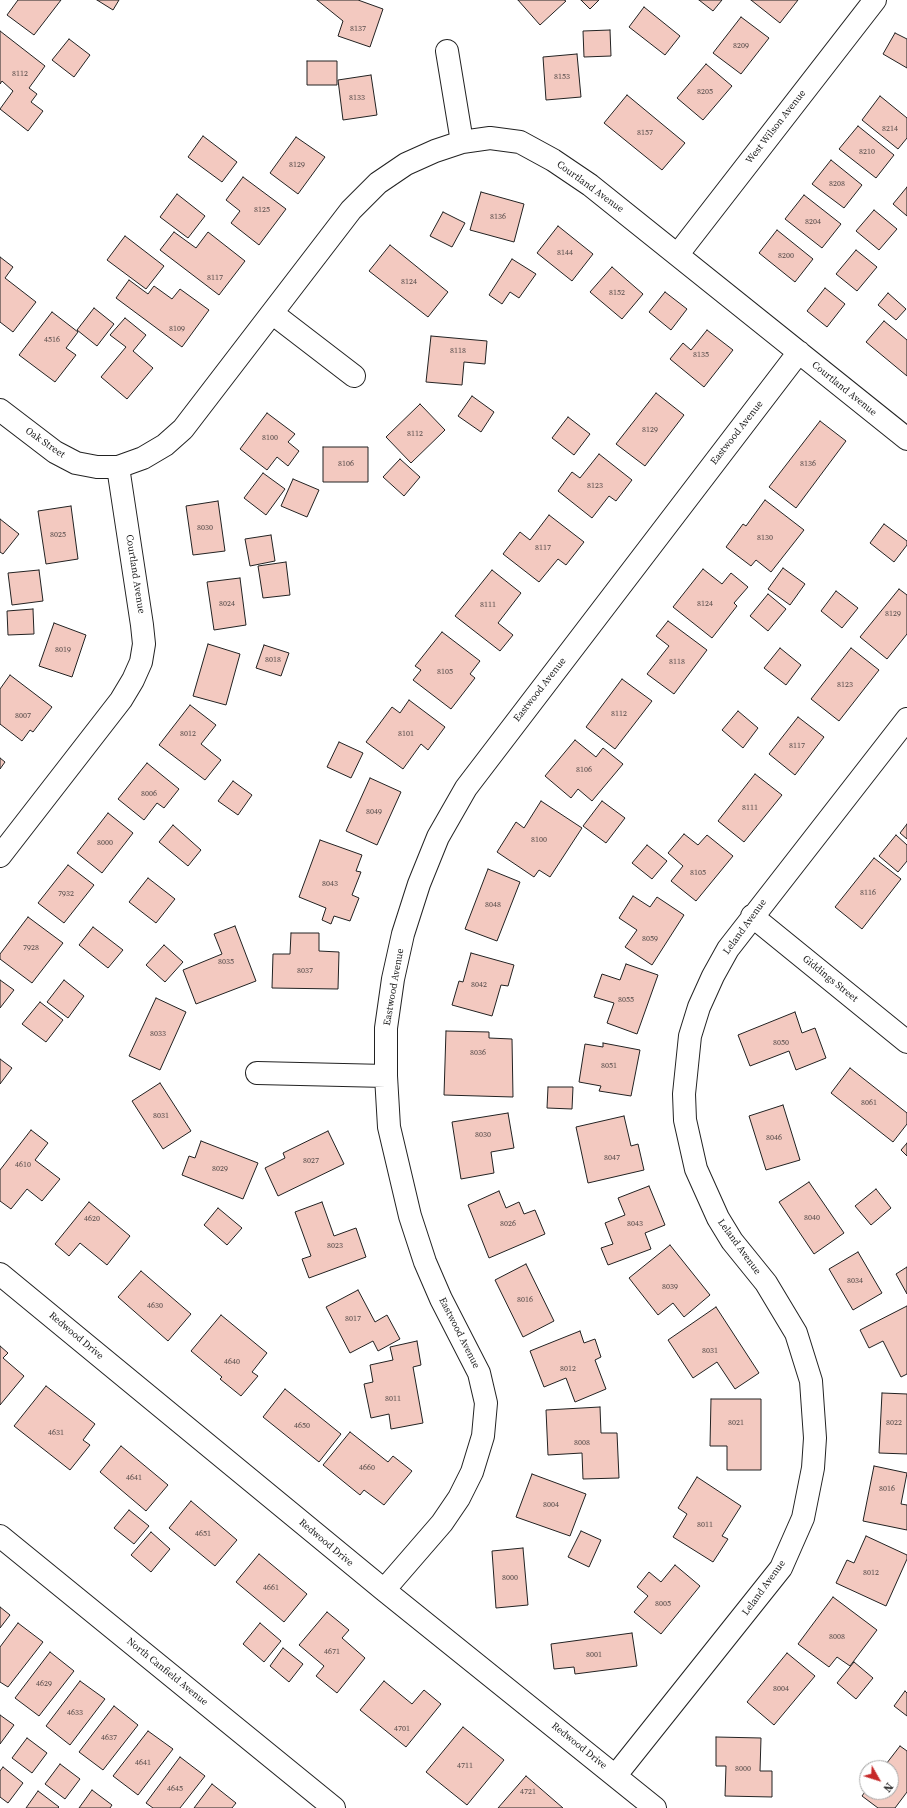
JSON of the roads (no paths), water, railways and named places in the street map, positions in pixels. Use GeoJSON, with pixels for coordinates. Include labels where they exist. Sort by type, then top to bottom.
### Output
{"type":"FeatureCollection","features":[{"type":"Feature","properties":{"kind":"street","name":"West Wilson Avenue"},"geometry":{"type":"LineString","coordinates":[[678,254],[875,0]]}},
{"type":"Feature","properties":{"kind":"street"},"geometry":{"type":"LineString","coordinates":[[447,51],[462,142]]}},
{"type":"Feature","properties":{"kind":"street","name":"Courtland Avenue"},"geometry":{"type":"LineString","coordinates":[[0,856],[121,700],[133,680],[141,662],[144,644],[142,624],[118,468],[148,455],[165,445],[183,430],[351,210],[378,183],[406,164],[435,151],[462,142],[490,138],[520,142],[553,160],[590,184],[907,439]]}},
{"type":"Feature","properties":{"kind":"street"},"geometry":{"type":"LineString","coordinates":[[272,313],[354,376]]}},
{"type":"Feature","properties":{"kind":"street","name":"Eastwood Avenue"},"geometry":{"type":"LineString","coordinates":[[384,1590],[442,1523],[459,1498],[472,1472],[483,1436],[486,1403],[479,1373],[441,1299],[425,1262],[410,1216],[389,1127],[386,1076],[386,1028],[393,979],[403,934],[419,884],[438,838],[466,788],[799,352]]}},
{"type":"Feature","properties":{"kind":"street","name":"Oak Street"},"geometry":{"type":"LineString","coordinates":[[0,410],[55,452],[76,463],[97,467],[118,468]]}},
{"type":"Feature","properties":{"kind":"street","name":"Leland Avenue"},"geometry":{"type":"LineString","coordinates":[[616,1775],[781,1568],[803,1518],[812,1474],[815,1438],[811,1381],[796,1333],[766,1283],[732,1241],[718,1218],[696,1169],[685,1120],[684,1094],[690,1036],[699,1007],[712,976],[728,949],[752,916],[907,719]]}},
{"type":"Feature","properties":{"kind":"street","name":"Giddings Street"},"geometry":{"type":"LineString","coordinates":[[752,916],[907,1042]]}},
{"type":"Feature","properties":{"kind":"street"},"geometry":{"type":"LineString","coordinates":[[257,1073],[386,1076]]}},
{"type":"Feature","properties":{"kind":"street","name":"Redwood Drive"},"geometry":{"type":"LineString","coordinates":[[0,1274],[384,1590],[616,1775],[655,1808]]}},
{"type":"Feature","properties":{"kind":"street","name":"North Canfield Avenue"},"geometry":{"type":"LineString","coordinates":[[0,1536],[334,1808]]}}]}
